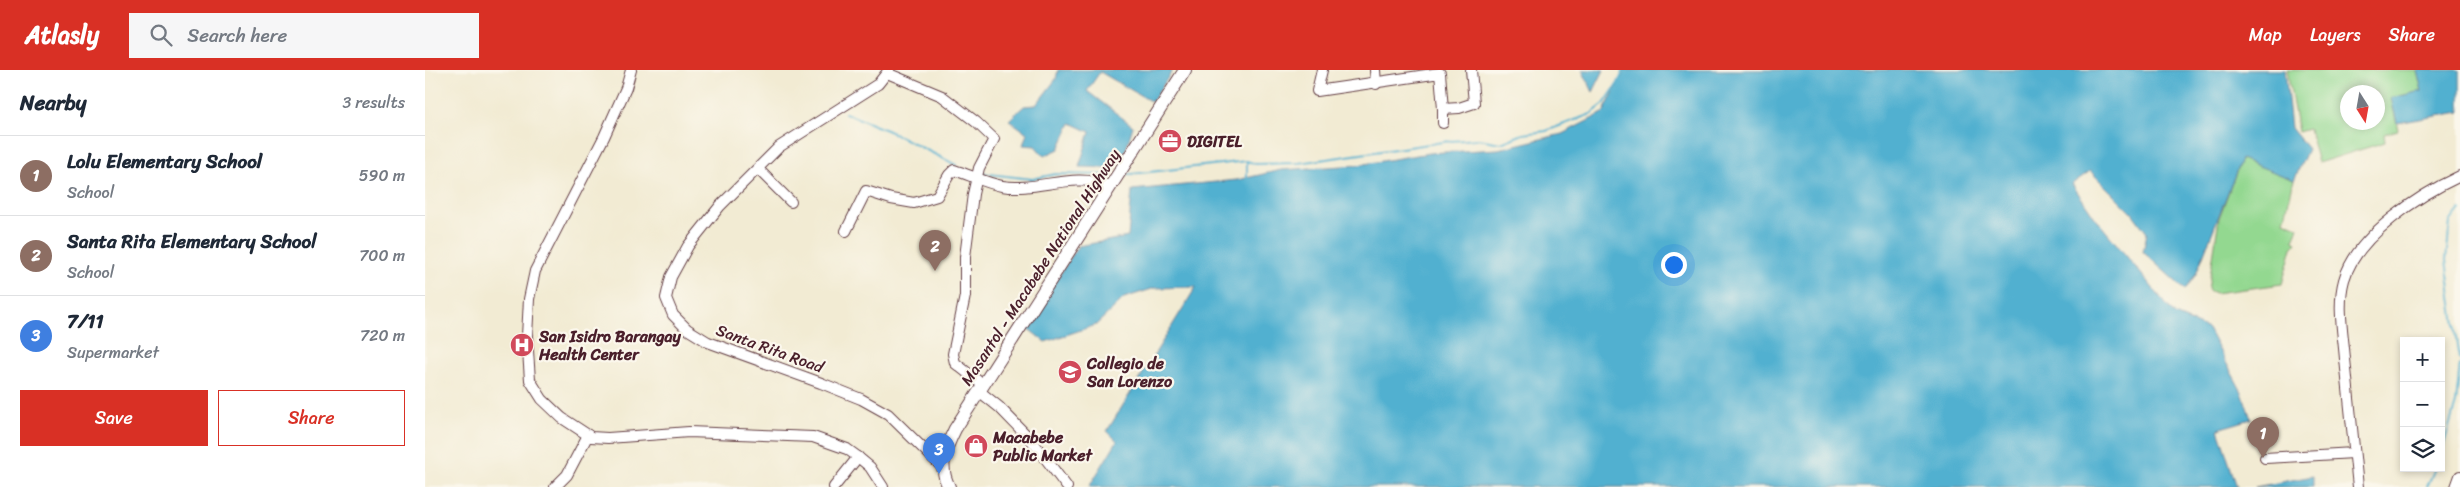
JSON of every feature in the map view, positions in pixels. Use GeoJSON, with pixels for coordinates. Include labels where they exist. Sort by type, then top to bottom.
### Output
{"type":"FeatureCollection","features":[{"type":"Feature","properties":{"kind":"main road","name":"Masantol - Macabebe National Highway"},"geometry":{"type":"LineString","coordinates":[[942,467],[949,441],[981,388],[1110,184],[1123,168],[1185,70]]}},
{"type":"Feature","properties":{"kind":"main road"},"geometry":{"type":"LineString","coordinates":[[942,467],[949,487]]}},
{"type":"Feature","properties":{"kind":"street"},"geometry":{"type":"LineString","coordinates":[[631,70],[626,88],[604,137],[535,271],[529,298],[527,336],[530,380],[542,399],[563,418],[588,436],[608,438],[689,432],[813,437],[847,449],[870,467],[883,487]]}},
{"type":"Feature","properties":{"kind":"street"},"geometry":{"type":"LineString","coordinates":[[1322,70],[1317,91],[1376,84],[1408,74],[1440,71],[1443,122]]}},
{"type":"Feature","properties":{"kind":"street"},"geometry":{"type":"LineString","coordinates":[[1375,70],[1376,84]]}},
{"type":"Feature","properties":{"kind":"street"},"geometry":{"type":"LineString","coordinates":[[1443,109],[1459,108],[1474,104],[1471,70]]}},
{"type":"Feature","properties":{"kind":"street"},"geometry":{"type":"LineString","coordinates":[[888,72],[942,96],[976,122],[994,140],[978,173],[966,249],[965,296],[953,354],[955,362],[1033,442],[1067,487]]}},
{"type":"Feature","properties":{"kind":"street","name":"Santa Rita Road"},"geometry":{"type":"LineString","coordinates":[[888,72],[878,84],[779,147],[758,168],[721,206],[688,246],[671,277],[666,298],[673,315],[687,329],[709,342],[861,399],[888,414],[942,467]]}},
{"type":"Feature","properties":{"kind":"street"},"geometry":{"type":"LineString","coordinates":[[758,168],[791,202]]}},
{"type":"Feature","properties":{"kind":"street"},"geometry":{"type":"LineString","coordinates":[[846,231],[867,191],[891,200],[914,202],[937,196],[954,170],[978,173],[1003,186],[1082,180],[1110,184]]}},
{"type":"Feature","properties":{"kind":"street"},"geometry":{"type":"LineString","coordinates":[[2358,487],[2341,315],[2344,279],[2352,262],[2371,236],[2406,208],[2460,176]]}},
{"type":"Feature","properties":{"kind":"street"},"geometry":{"type":"LineString","coordinates":[[555,487],[567,475],[588,436]]}},
{"type":"Feature","properties":{"kind":"street"},"geometry":{"type":"LineString","coordinates":[[2265,458],[2355,453]]}},
{"type":"Feature","properties":{"kind":"street"},"geometry":{"type":"LineString","coordinates":[[835,487],[858,457]]}},
{"type":"Feature","properties":{"kind":"street"},"geometry":{"type":"LineString","coordinates":[[2456,487],[2460,476]]}},
{"type":"Feature","properties":{"kind":"green space"},"geometry":{"type":"Polygon","coordinates":[[[2287,70],[2417,70],[2422,91],[2391,98],[2398,130],[2384,134],[2385,142],[2318,163],[2309,129],[2298,132],[2287,70]]]}},
{"type":"Feature","properties":{"kind":"green space"},"geometry":{"type":"Polygon","coordinates":[[[2241,159],[2294,180],[2284,221],[2298,227],[2293,240],[2297,242],[2292,248],[2282,284],[2215,293],[2208,290],[2219,218],[2241,159]]]}},
{"type":"Feature","properties":{"kind":"water"},"geometry":{"type":"Polygon","coordinates":[[[1058,70],[1173,70],[1152,102],[1100,72],[1087,91],[1133,126],[1126,149],[1111,168],[1079,167],[1090,132],[1071,123],[1059,149],[1044,156],[1035,146],[1023,145],[1027,133],[1009,120],[1024,106],[1036,105],[1056,79],[1058,70]]]}},
{"type":"Feature","properties":{"kind":"water"},"geometry":{"type":"Polygon","coordinates":[[[1582,70],[1604,70],[1593,92],[1582,70]]]}},
{"type":"Feature","properties":{"kind":"water"},"geometry":{"type":"Polygon","coordinates":[[[1625,70],[2285,70],[2291,128],[2308,149],[2294,180],[2241,159],[2196,274],[2185,290],[2143,252],[2147,233],[2132,213],[2090,171],[2072,184],[2096,219],[2175,315],[2208,329],[2242,392],[2251,419],[2218,429],[2237,487],[1089,487],[1117,441],[1107,431],[1196,287],[1155,288],[1124,298],[1096,325],[1045,342],[1026,327],[1078,246],[1128,237],[1132,190],[1237,180],[1281,170],[1358,165],[1429,153],[1498,149],[1562,134],[1603,113],[1625,70]]]}},
{"type":"Feature","properties":{"kind":"water"},"geometry":{"type":"Polygon","coordinates":[[[2417,70],[2460,70],[2460,112],[2397,123],[2391,98],[2422,91],[2417,70]]]}},
{"type":"Feature","properties":{"kind":"water"},"geometry":{"type":"Polygon","coordinates":[[[2313,476],[2313,487],[2255,487],[2313,476]]]}},
{"type":"Feature","properties":{"kind":"waterway"},"geometry":{"type":"LineString","coordinates":[[1123,175],[1247,161],[1256,164],[1299,163],[1450,141],[1479,139],[1501,143],[1523,134],[1546,131],[1591,114],[1604,104],[1624,70]]}},
{"type":"Feature","properties":{"kind":"waterway"},"geometry":{"type":"LineString","coordinates":[[845,113],[891,132],[956,165]]}},
{"type":"Feature","properties":{"kind":"waterway"},"geometry":{"type":"LineString","coordinates":[[1247,162],[1247,180]]}},
{"type":"Feature","properties":{"kind":"waterway"},"geometry":{"type":"LineString","coordinates":[[981,173],[1032,179],[1056,174],[1111,175]]}},
{"type":"Feature","properties":{"kind":"waterway"},"geometry":{"type":"LineString","coordinates":[[2460,209],[2450,222],[2446,260],[2460,360]]}},
{"type":"Feature","properties":{"kind":"waterway"},"geometry":{"type":"LineString","coordinates":[[2445,440],[2456,403],[2460,364]]}},
{"type":"Feature","properties":{"kind":"waterway"},"geometry":{"type":"LineString","coordinates":[[2427,487],[2433,472]]}},
{"type":"Feature","properties":{"kind":"place","name":"DIGITEL"},"geometry":{"type":"Point","coordinates":[1170,141]}},
{"type":"Feature","properties":{"kind":"place","name":"Santa Rita Elementary School"},"geometry":{"type":"Point","coordinates":[935,271]}},
{"type":"Feature","properties":{"kind":"place","name":"San Isidro Barangay Health Center"},"geometry":{"type":"Point","coordinates":[522,345]}},
{"type":"Feature","properties":{"kind":"place","name":"Collegio de San Lorenzo"},"geometry":{"type":"Point","coordinates":[1070,372]}},
{"type":"Feature","properties":{"kind":"place","name":"Macabebe Public Market"},"geometry":{"type":"Point","coordinates":[976,446]}},
{"type":"Feature","properties":{"kind":"place","name":"Lolu Elementary School"},"geometry":{"type":"Point","coordinates":[2263,458]}},
{"type":"Feature","properties":{"kind":"place","name":"7/11"},"geometry":{"type":"Point","coordinates":[939,474]}}]}
